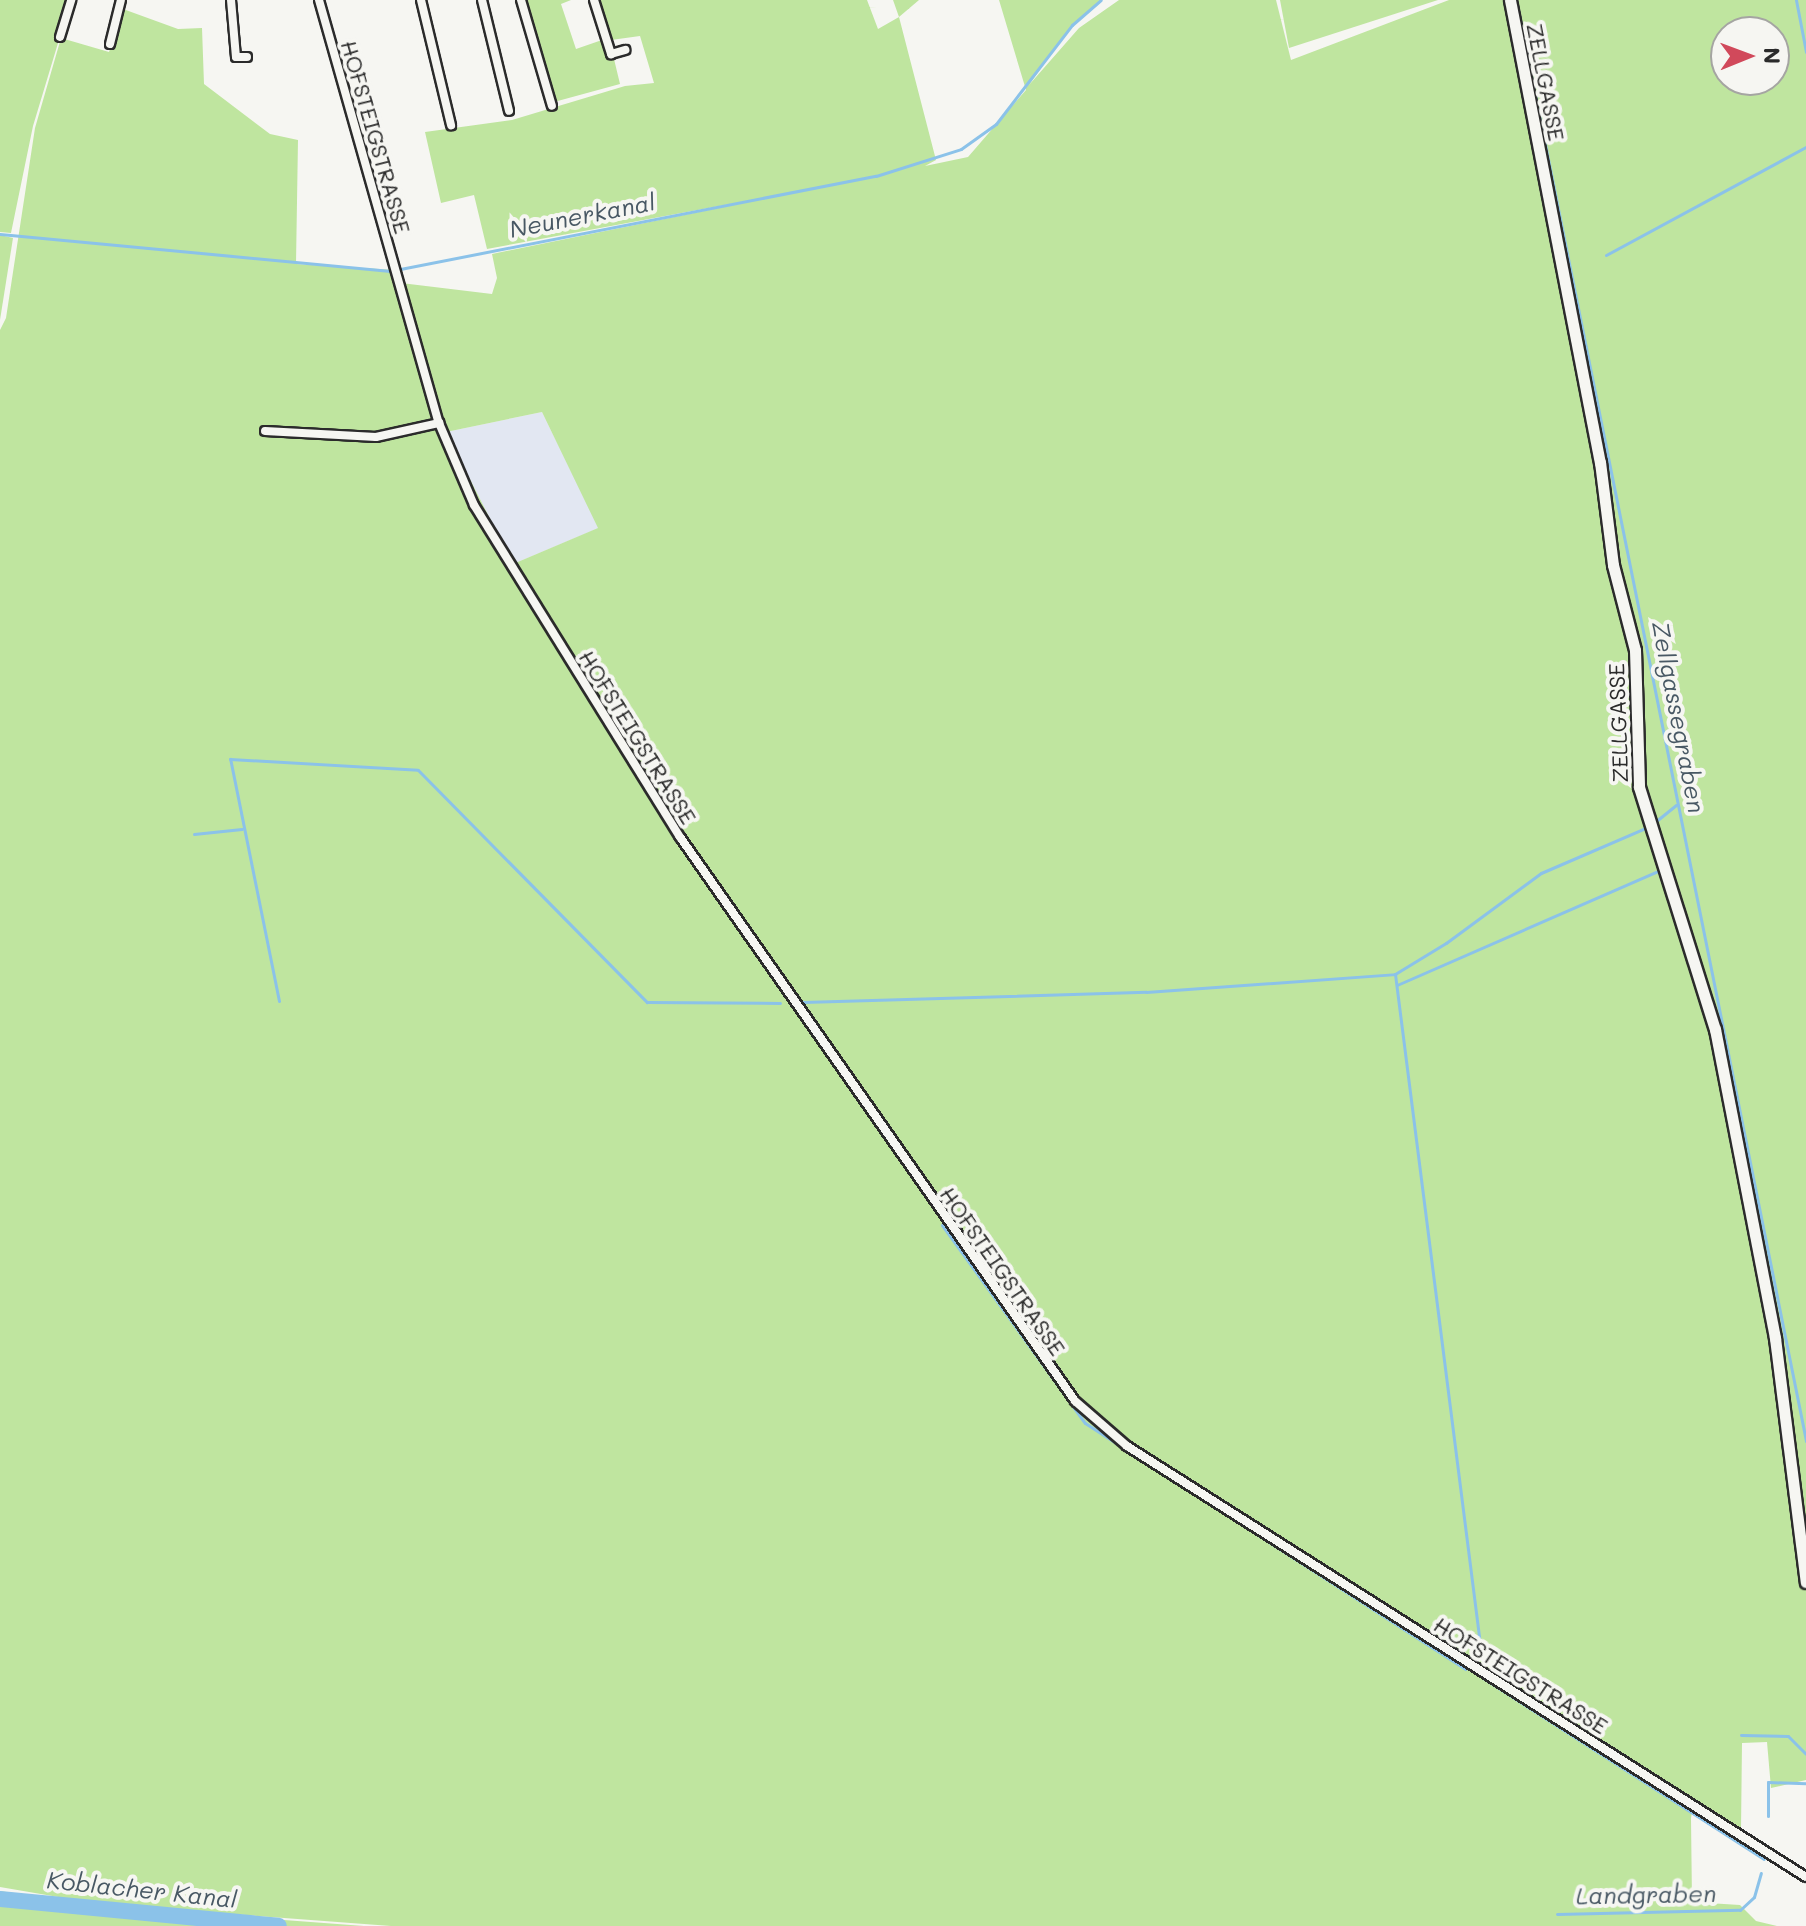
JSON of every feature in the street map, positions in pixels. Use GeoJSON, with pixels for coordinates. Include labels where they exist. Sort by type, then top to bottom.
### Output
{"type":"FeatureCollection","features":[{"type":"Feature","properties":{"kind":"main road","name":"ZELLGASSE"},"geometry":{"type":"LineString","coordinates":[[1510,0],[1600,462],[1613,565],[1635,650],[1639,787],[1715,1029],[1775,1338],[1806,1582]]}},
{"type":"Feature","properties":{"kind":"street"},"geometry":{"type":"LineString","coordinates":[[60,37],[71,0]]}},
{"type":"Feature","properties":{"kind":"street"},"geometry":{"type":"LineString","coordinates":[[110,44],[121,0]]}},
{"type":"Feature","properties":{"kind":"street"},"geometry":{"type":"LineString","coordinates":[[231,0],[236,57],[247,57]]}},
{"type":"Feature","properties":{"kind":"street","name":"HOFSTEIGSTRASSE"},"geometry":{"type":"LineString","coordinates":[[319,0],[439,423],[474,505],[680,837],[796,1009],[1087,1416],[1806,1877]]}},
{"type":"Feature","properties":{"kind":"street"},"geometry":{"type":"LineString","coordinates":[[421,0],[451,125]]}},
{"type":"Feature","properties":{"kind":"street"},"geometry":{"type":"LineString","coordinates":[[482,0],[509,111]]}},
{"type":"Feature","properties":{"kind":"street"},"geometry":{"type":"LineString","coordinates":[[521,0],[552,106]]}},
{"type":"Feature","properties":{"kind":"street"},"geometry":{"type":"LineString","coordinates":[[594,0],[611,54],[625,50]]}},
{"type":"Feature","properties":{"kind":"street"},"geometry":{"type":"LineString","coordinates":[[265,431],[376,437],[439,423]]}},
{"type":"Feature","properties":{"kind":"shaded area"},"geometry":{"type":"Polygon","coordinates":[[[542,412],[599,528],[513,564],[446,432],[542,412]]]}},
{"type":"Feature","properties":{"kind":"green space"},"geometry":{"type":"Polygon","coordinates":[[[0,0],[71,0],[33,126],[11,233],[0,232],[0,0]]]}},
{"type":"Feature","properties":{"kind":"green space"},"geometry":{"type":"Polygon","coordinates":[[[523,0],[571,0],[561,4],[576,49],[602,40],[609,60],[614,59],[620,84],[554,102],[523,0]]]}},
{"type":"Feature","properties":{"kind":"green space"},"geometry":{"type":"Polygon","coordinates":[[[596,0],[867,0],[878,29],[899,17],[936,160],[925,166],[968,157],[1026,90],[999,0],[1101,0],[1072,25],[1029,85],[1079,28],[1119,0],[1276,0],[1291,60],[1449,0],[1806,0],[1806,1780],[1771,1788],[1767,1742],[1742,1743],[1741,1830],[1694,1800],[1691,1818],[1692,1902],[1740,1905],[1756,1921],[1777,1926],[391,1926],[99,1904],[0,1887],[0,330],[6,318],[35,128],[61,38],[109,52],[123,9],[178,29],[202,28],[204,84],[270,134],[298,140],[296,264],[396,270],[401,283],[492,294],[497,278],[492,254],[817,188],[487,249],[474,195],[441,203],[425,132],[512,120],[625,86],[654,83],[640,36],[611,40],[596,0]],[[542,412],[446,432],[513,564],[598,528],[542,412]],[[1077,1414],[1572,1723],[1186,1477],[1077,1414]]]}},
{"type":"Feature","properties":{"kind":"green space"},"geometry":{"type":"Polygon","coordinates":[[[893,0],[919,0],[899,17],[893,0]]]}},
{"type":"Feature","properties":{"kind":"green space"},"geometry":{"type":"Polygon","coordinates":[[[1280,0],[1438,0],[1289,48],[1280,0]]]}},
{"type":"Feature","properties":{"kind":"green space"},"geometry":{"type":"Polygon","coordinates":[[[0,235],[13,238],[0,320],[0,235]]]}},
{"type":"Feature","properties":{"kind":"green space"},"geometry":{"type":"Polygon","coordinates":[[[0,1891],[98,1906],[364,1926],[0,1926],[0,1891]]]}},
{"type":"Feature","properties":{"kind":"waterway","name":"Neunerkanal"},"geometry":{"type":"LineString","coordinates":[[0,234],[390,271],[876,176],[961,149],[996,124],[1072,25],[1101,0]]}},
{"type":"Feature","properties":{"kind":"waterway","name":"Zellgassegraben"},"geometry":{"type":"LineString","coordinates":[[1516,0],[1806,1441]]}},
{"type":"Feature","properties":{"kind":"waterway"},"geometry":{"type":"LineString","coordinates":[[1796,0],[1806,52]]}},
{"type":"Feature","properties":{"kind":"waterway"},"geometry":{"type":"LineString","coordinates":[[1606,255],[1806,147]]}},
{"type":"Feature","properties":{"kind":"waterway"},"geometry":{"type":"LineString","coordinates":[[279,1001],[230,759],[418,770],[647,1002],[780,1003]]}},
{"type":"Feature","properties":{"kind":"waterway"},"geometry":{"type":"LineString","coordinates":[[1655,822],[1676,805]]}},
{"type":"Feature","properties":{"kind":"waterway"},"geometry":{"type":"LineString","coordinates":[[803,1002],[1146,992],[1395,974],[1446,943],[1541,873],[1648,827]]}},
{"type":"Feature","properties":{"kind":"waterway"},"geometry":{"type":"LineString","coordinates":[[194,834],[242,829]]}},
{"type":"Feature","properties":{"kind":"waterway"},"geometry":{"type":"LineString","coordinates":[[1397,985],[1660,870]]}},
{"type":"Feature","properties":{"kind":"waterway"},"geometry":{"type":"LineString","coordinates":[[1395,974],[1481,1652]]}},
{"type":"Feature","properties":{"kind":"waterway"},"geometry":{"type":"LineString","coordinates":[[942,1225],[1085,1423],[1465,1669]]}},
{"type":"Feature","properties":{"kind":"waterway"},"geometry":{"type":"LineString","coordinates":[[1483,1678],[1764,1859]]}},
{"type":"Feature","properties":{"kind":"waterway"},"geometry":{"type":"LineString","coordinates":[[1741,1735],[1788,1736],[1806,1754]]}},
{"type":"Feature","properties":{"kind":"waterway","name":"Landgraben"},"geometry":{"type":"LineString","coordinates":[[1768,1816],[1768,1782],[1806,1783]]}},
{"type":"Feature","properties":{"kind":"waterway","name":"Landgraben"},"geometry":{"type":"LineString","coordinates":[[1557,1914],[1740,1910],[1754,1897],[1761,1873]]}},
{"type":"Feature","properties":{"kind":"waterway","name":"Koblacher Kanal"},"geometry":{"type":"LineString","coordinates":[[0,1899],[279,1926]]}}]}
